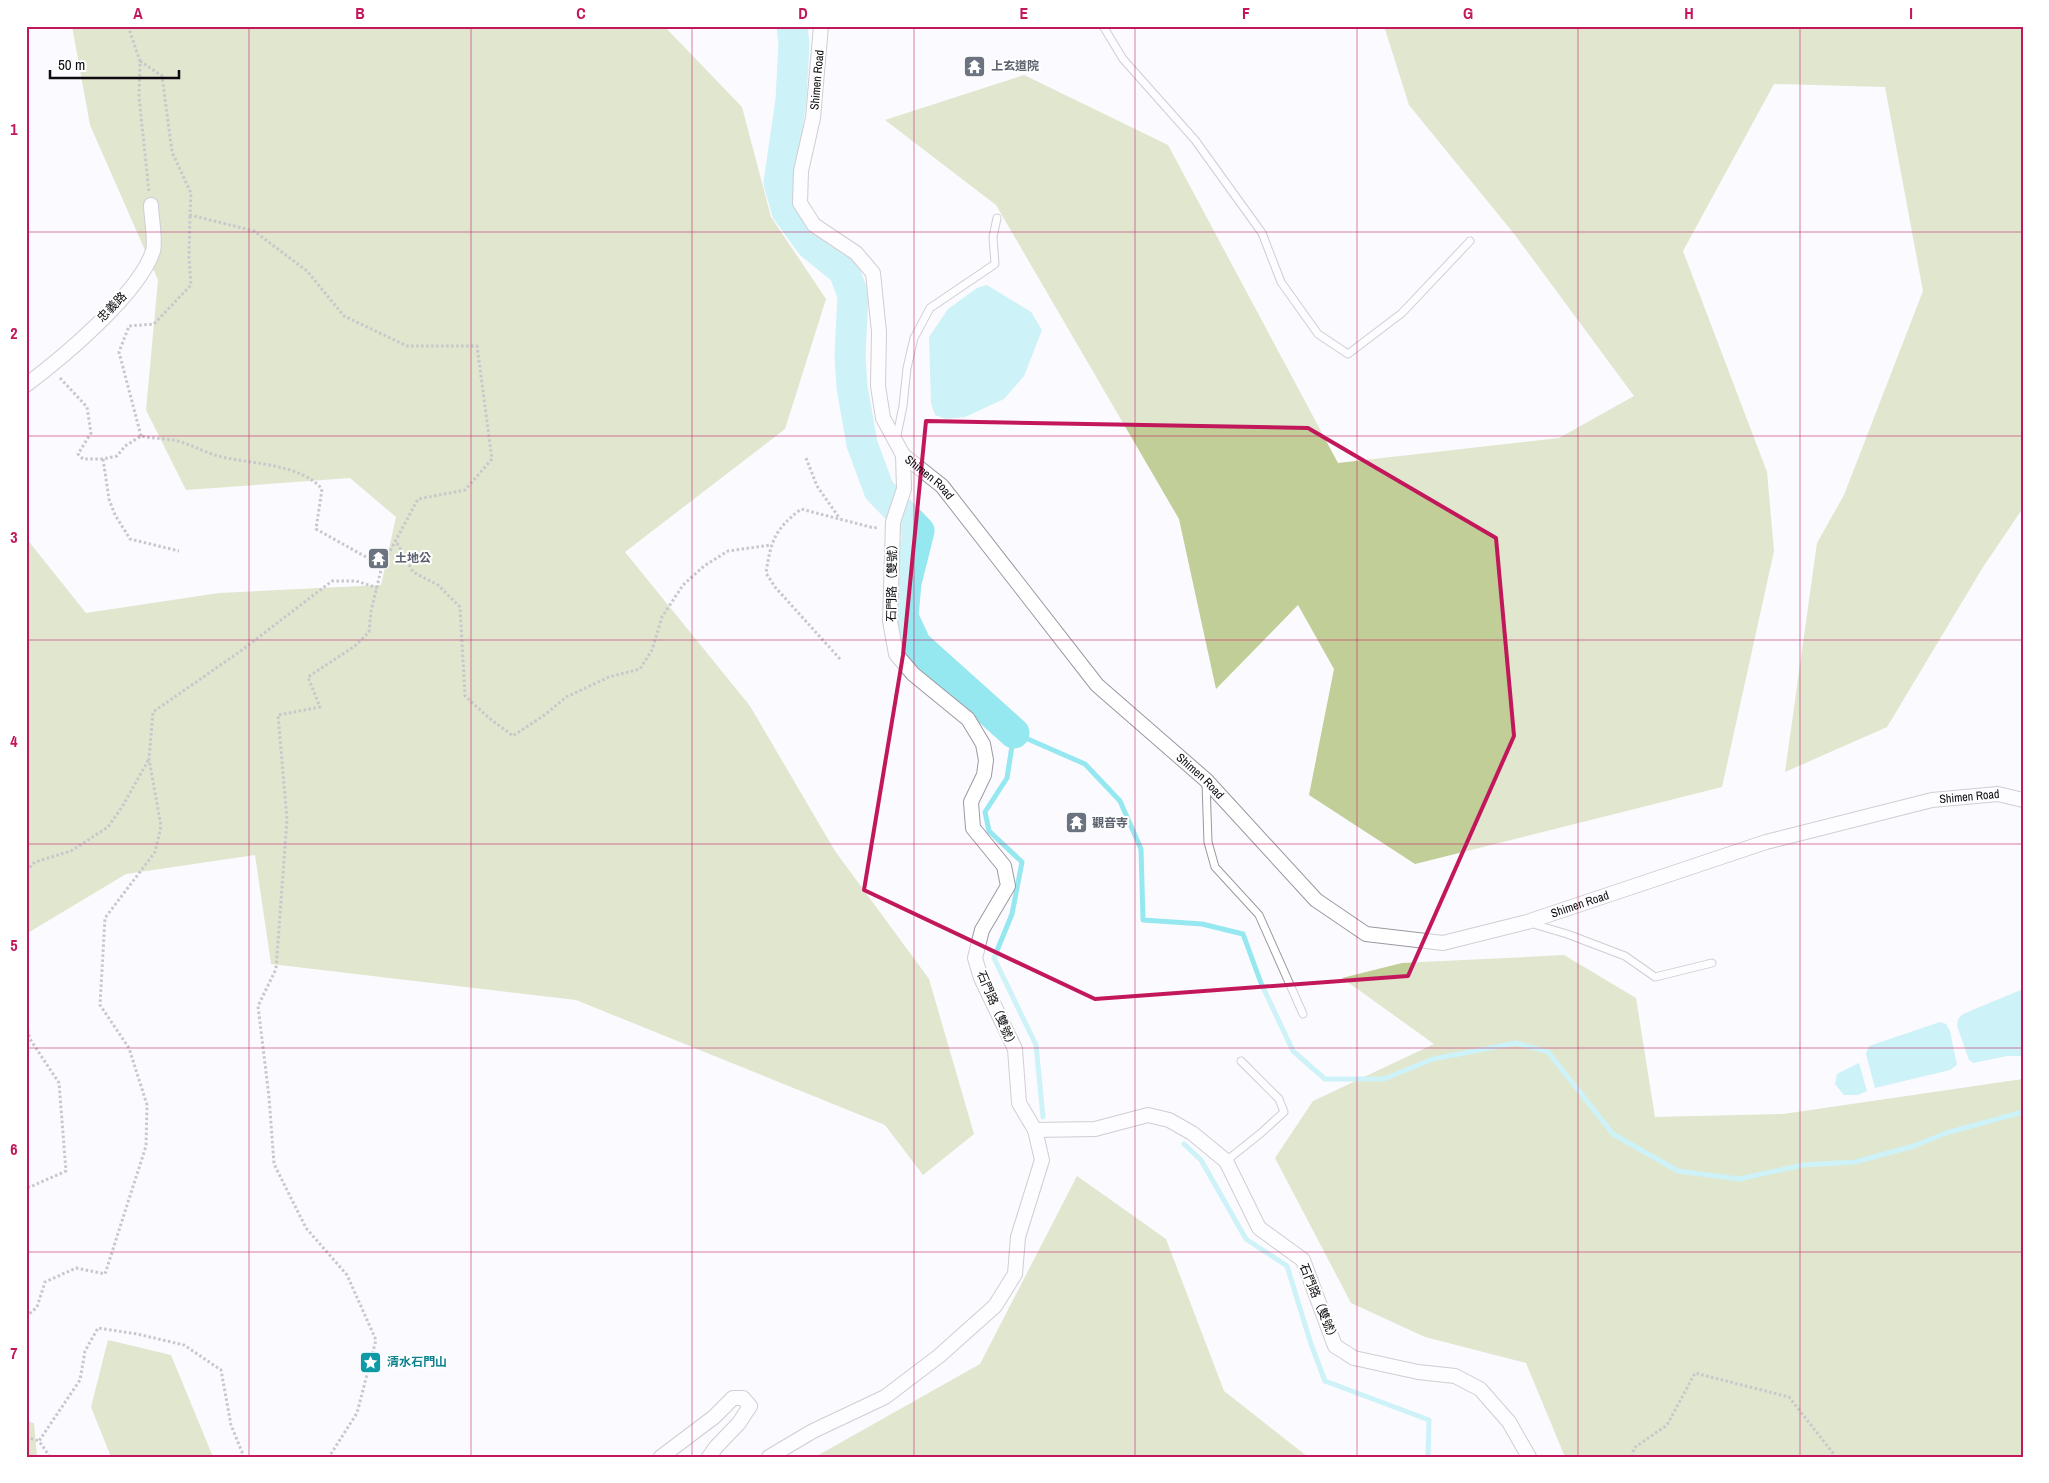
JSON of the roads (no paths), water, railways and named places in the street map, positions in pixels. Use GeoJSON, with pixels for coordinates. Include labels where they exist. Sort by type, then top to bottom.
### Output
{"type":"FeatureCollection","features":[{"type":"Feature","properties":{"kind":"street","name":"Shimen Road"},"geometry":{"type":"LineString","coordinates":[[821,26],[813,118],[801,171],[800,203],[814,225],[856,253],[873,274],[879,332],[878,386],[883,418],[903,455],[942,486],[1007,567],[1097,686],[1206,780],[1316,900],[1366,934],[1443,943],[1527,922],[1766,842],[1932,800],[1998,794],[2023,800]]}},
{"type":"Feature","properties":{"kind":"street","name":"忠義路"},"geometry":{"type":"LineString","coordinates":[[26,385],[50,367],[84,336],[135,284],[153,250],[151,205]]}},
{"type":"Feature","properties":{"kind":"street","name":"石門路（雙號）"},"geometry":{"type":"LineString","coordinates":[[903,455],[904,489],[892,522],[890,621],[896,654],[913,674],[968,720],[984,744],[986,760],[984,775],[971,802],[973,828],[1004,866],[1008,886],[982,930],[975,958],[981,978],[1015,1048],[1019,1104],[1035,1130],[1095,1129],[1148,1115],[1168,1120],[1192,1133],[1226,1161],[1259,1228],[1303,1260],[1335,1346],[1354,1358],[1418,1372],[1455,1376],[1480,1389],[1509,1422],[1529,1457]]}},
{"type":"Feature","properties":{"kind":"street"},"geometry":{"type":"LineString","coordinates":[[769,1457],[813,1431],[886,1397],[939,1356],[995,1306],[1015,1274],[1018,1237],[1042,1160],[1035,1130]]}},
{"type":"Feature","properties":{"kind":"street"},"geometry":{"type":"LineString","coordinates":[[661,1457],[714,1416],[733,1398],[744,1398],[750,1406],[739,1423],[716,1446],[709,1457]]}},
{"type":"Feature","properties":{"kind":"lane"},"geometry":{"type":"LineString","coordinates":[[1103,26],[1123,59],[1195,140],[1262,233],[1281,282],[1318,334],[1348,354],[1402,313],[1470,241]]}},
{"type":"Feature","properties":{"kind":"lane"},"geometry":{"type":"LineString","coordinates":[[896,440],[903,406],[907,368],[914,338],[930,308],[996,264],[993,237],[997,218]]}},
{"type":"Feature","properties":{"kind":"lane"},"geometry":{"type":"LineString","coordinates":[[1206,780],[1209,820],[1208,842],[1215,867],[1259,915],[1303,1014]]}},
{"type":"Feature","properties":{"kind":"lane"},"geometry":{"type":"LineString","coordinates":[[1527,922],[1567,934],[1625,956],[1655,977],[1712,962]]}},
{"type":"Feature","properties":{"kind":"lane"},"geometry":{"type":"LineString","coordinates":[[1226,1161],[1261,1134],[1284,1112],[1279,1099],[1241,1061]]}},
{"type":"Feature","properties":{"kind":"water"},"geometry":{"type":"Polygon","coordinates":[[[987,285],[1031,312],[1042,330],[1024,376],[1004,399],[965,417],[946,419],[935,415],[931,403],[929,337],[948,309],[977,288],[987,285]]]}},
{"type":"Feature","properties":{"kind":"water"},"geometry":{"type":"Polygon","coordinates":[[[2023,989],[2023,1056],[2007,1056],[1973,1063],[1969,1060],[1957,1026],[1958,1019],[1963,1014],[2023,989]]]}},
{"type":"Feature","properties":{"kind":"water"},"geometry":{"type":"Polygon","coordinates":[[[1940,1022],[1946,1024],[1950,1031],[1957,1065],[1950,1070],[1875,1088],[1866,1054],[1869,1046],[1940,1022]]]}},
{"type":"Feature","properties":{"kind":"water"},"geometry":{"type":"Polygon","coordinates":[[[1859,1063],[1867,1091],[1858,1095],[1844,1095],[1835,1084],[1837,1074],[1859,1063]]]}},
{"type":"Feature","properties":{"kind":"waterway"},"geometry":{"type":"LineString","coordinates":[[792,26],[794,44],[791,100],[779,183],[787,211],[811,244],[844,271],[853,295],[850,355],[852,387],[862,444],[879,490],[919,531],[906,583],[903,617],[916,645],[1014,733]]}},
{"type":"Feature","properties":{"kind":"waterway"},"geometry":{"type":"LineString","coordinates":[[1043,1117],[1036,1045],[994,958],[1012,914],[1022,862],[989,831],[985,812],[1007,778],[1014,733],[1085,764],[1120,801],[1141,849],[1143,920],[1202,924],[1243,934],[1261,983],[1293,1051],[1325,1079],[1384,1079],[1433,1059],[1516,1043],[1548,1052],[1613,1134],[1678,1171],[1739,1179],[1803,1165],[1855,1162],[1914,1146],[1946,1133],[2023,1112]]}},
{"type":"Feature","properties":{"kind":"waterway"},"geometry":{"type":"LineString","coordinates":[[1184,1144],[1201,1160],[1246,1239],[1287,1266],[1311,1344],[1325,1381],[1429,1420],[1428,1457]]}},
{"type":"Feature","properties":{"kind":"place","name":"上玄道院"},"geometry":{"type":"Point","coordinates":[975,66]}},
{"type":"Feature","properties":{"kind":"place","name":"土地公"},"geometry":{"type":"Point","coordinates":[379,558]}},
{"type":"Feature","properties":{"kind":"place","name":"觀音寺"},"geometry":{"type":"Point","coordinates":[1076,823]}},
{"type":"Feature","properties":{"kind":"place","name":"清水石門山"},"geometry":{"type":"Point","coordinates":[371,1362]}}]}
